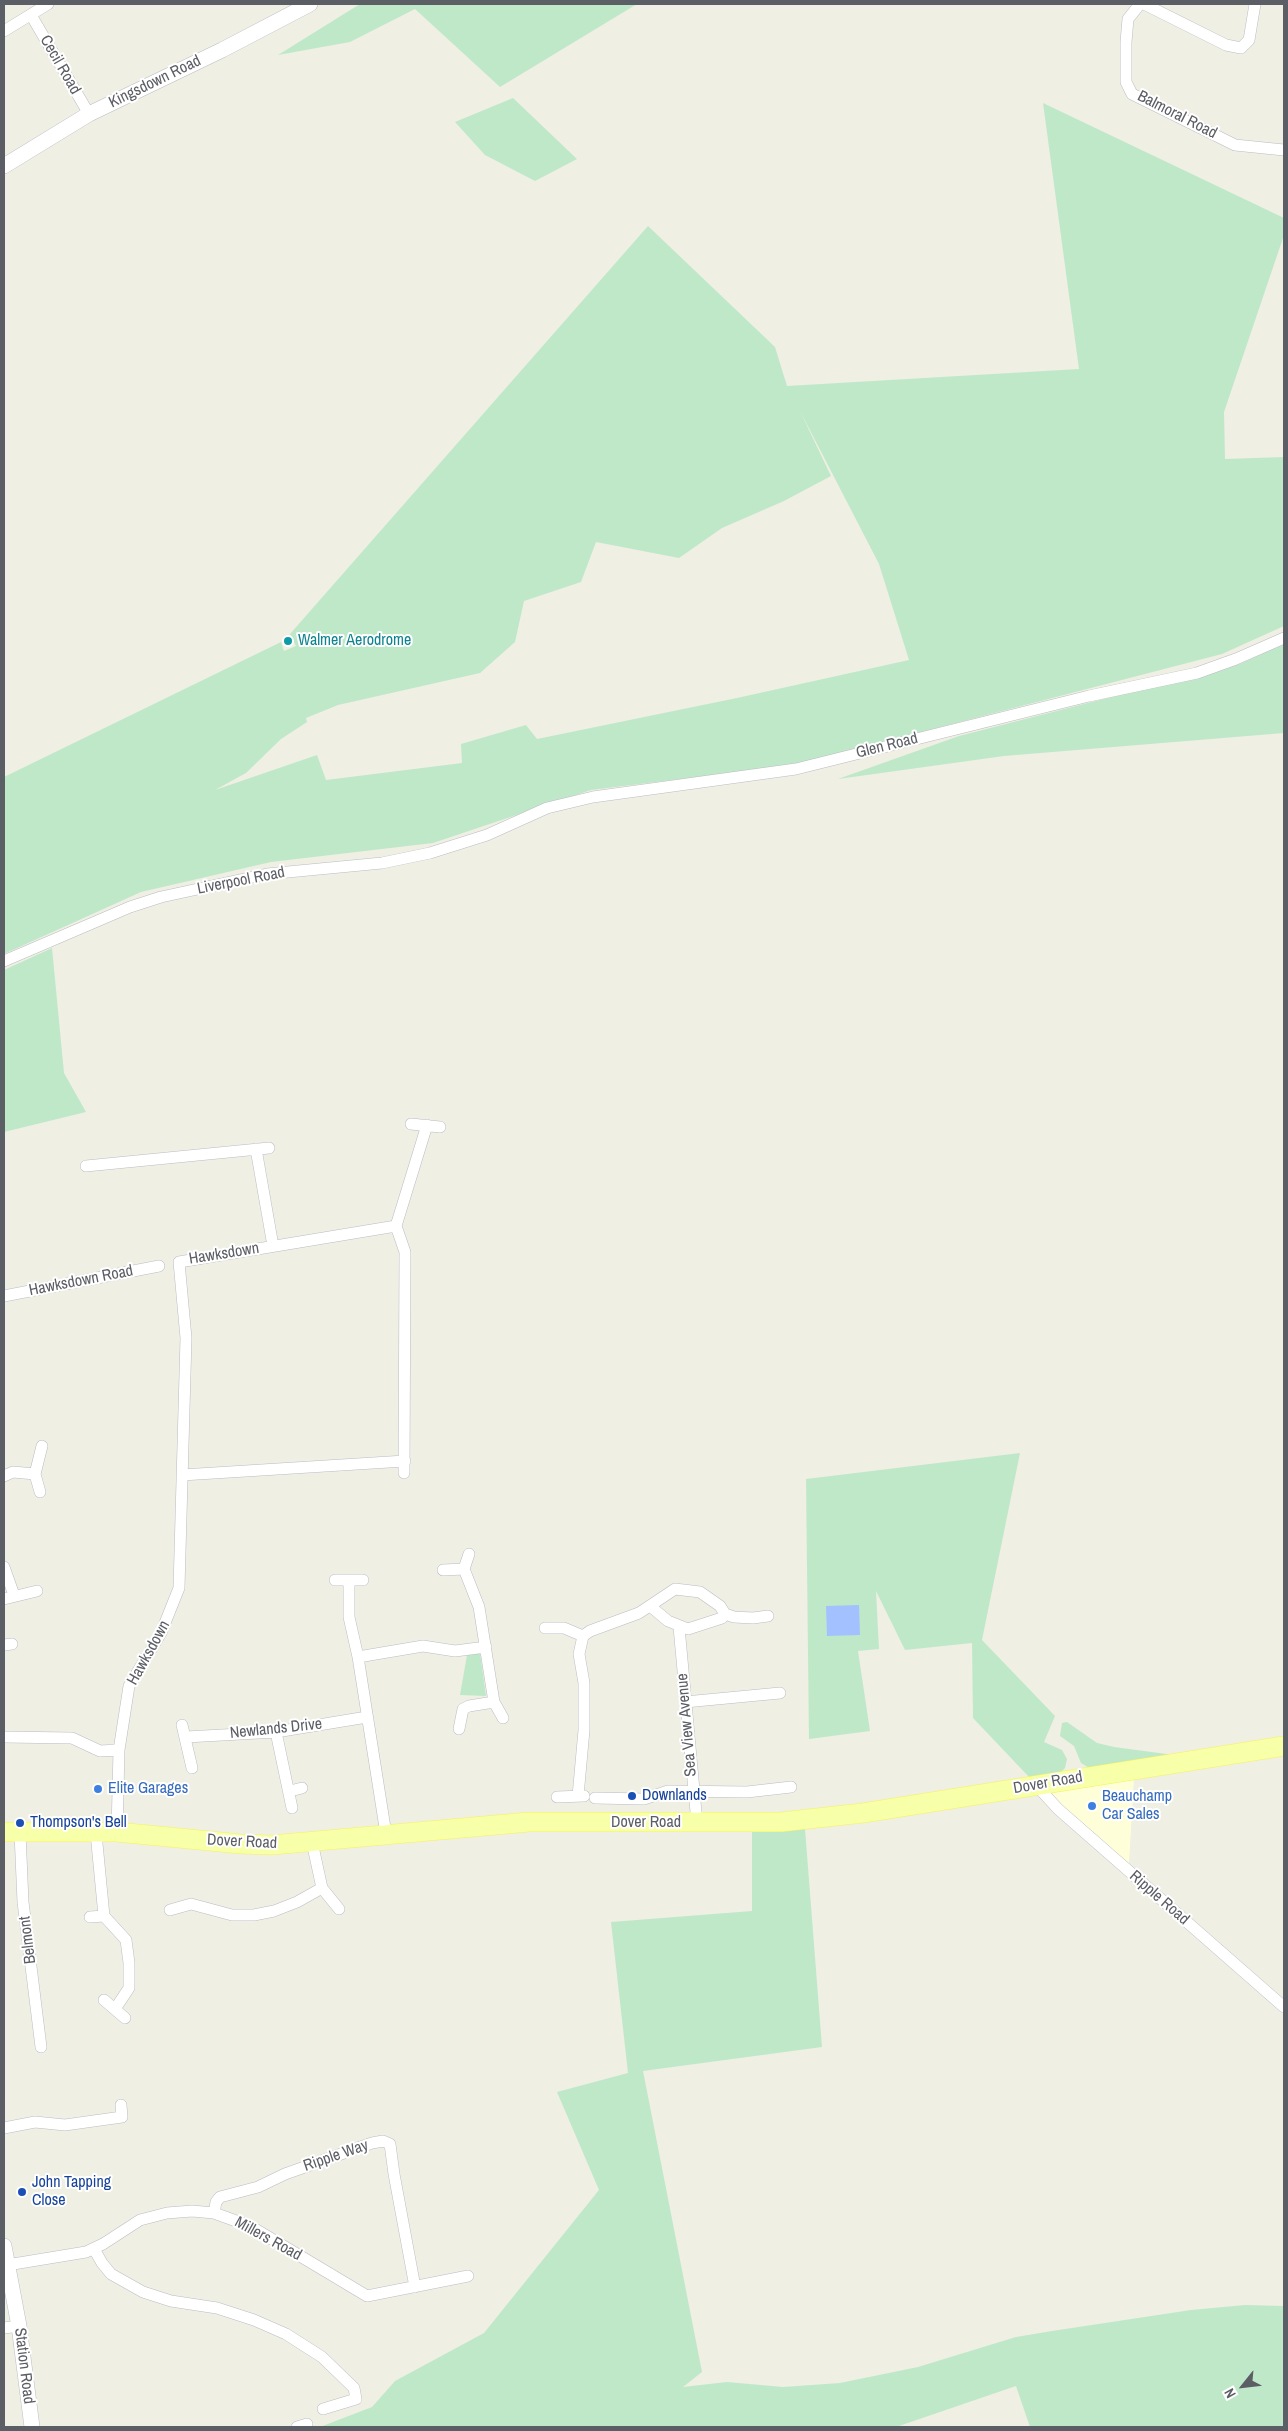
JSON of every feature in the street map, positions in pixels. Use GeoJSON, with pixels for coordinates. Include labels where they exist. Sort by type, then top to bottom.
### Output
{"type":"FeatureCollection","features":[{"type":"Feature","properties":{"kind":"main road","name":"Dover Road"},"geometry":{"type":"LineString","coordinates":[[12,1833],[116,1832],[241,1844],[312,1842],[539,1822],[772,1822],[836,1817],[1284,1746]]}},
{"type":"Feature","properties":{"kind":"street"},"geometry":{"type":"LineString","coordinates":[[4,31],[48,4]]}},
{"type":"Feature","properties":{"kind":"street","name":"Kingsdown Road"},"geometry":{"type":"LineString","coordinates":[[4,166],[89,114],[222,50],[310,4]]}},
{"type":"Feature","properties":{"kind":"street","name":"Balmoral Road"},"geometry":{"type":"LineString","coordinates":[[1140,4],[1128,19],[1126,82],[1132,94],[1235,144],[1284,150]]}},
{"type":"Feature","properties":{"kind":"street"},"geometry":{"type":"LineString","coordinates":[[1144,4],[1226,45],[1241,48],[1248,40],[1255,4]]}},
{"type":"Feature","properties":{"kind":"street","name":"Cecil Road"},"geometry":{"type":"LineString","coordinates":[[30,15],[89,114]]}},
{"type":"Feature","properties":{"kind":"street","name":"Glen Road"},"geometry":{"type":"LineString","coordinates":[[487,835],[547,808],[593,797],[796,769],[1089,696],[1197,673],[1236,660],[1284,638]]}},
{"type":"Feature","properties":{"kind":"street","name":"Liverpool Road"},"geometry":{"type":"LineString","coordinates":[[4,961],[130,907],[161,897],[267,874],[382,863],[430,853],[487,835]]}},
{"type":"Feature","properties":{"kind":"street"},"geometry":{"type":"LineString","coordinates":[[411,1124],[440,1126]]}},
{"type":"Feature","properties":{"kind":"street"},"geometry":{"type":"LineString","coordinates":[[182,1475],[405,1467],[405,1252],[396,1226],[427,1125]]}},
{"type":"Feature","properties":{"kind":"street"},"geometry":{"type":"LineString","coordinates":[[86,1166],[269,1148]]}},
{"type":"Feature","properties":{"kind":"street","name":"Hawksdown"},"geometry":{"type":"LineString","coordinates":[[256,1149],[273,1246]]}},
{"type":"Feature","properties":{"kind":"street","name":"Hawksdown"},"geometry":{"type":"LineString","coordinates":[[116,1832],[119,1750],[129,1686],[161,1633],[179,1588],[186,1338],[179,1262],[396,1226]]}},
{"type":"Feature","properties":{"kind":"street","name":"Hawksdown Road"},"geometry":{"type":"LineString","coordinates":[[4,1296],[158,1266]]}},
{"type":"Feature","properties":{"kind":"street"},"geometry":{"type":"LineString","coordinates":[[40,1492],[35,1474],[42,1446]]}},
{"type":"Feature","properties":{"kind":"street"},"geometry":{"type":"LineString","coordinates":[[4,1476],[13,1472],[35,1474]]}},
{"type":"Feature","properties":{"kind":"street"},"geometry":{"type":"LineString","coordinates":[[469,1554],[464,1569],[479,1607],[494,1702],[503,1718]]}},
{"type":"Feature","properties":{"kind":"street"},"geometry":{"type":"LineString","coordinates":[[4,1567],[9,1597],[37,1591]]}},
{"type":"Feature","properties":{"kind":"street"},"geometry":{"type":"LineString","coordinates":[[443,1570],[464,1569]]}},
{"type":"Feature","properties":{"kind":"street"},"geometry":{"type":"LineString","coordinates":[[335,1580],[363,1580]]}},
{"type":"Feature","properties":{"kind":"street"},"geometry":{"type":"LineString","coordinates":[[349,1580],[349,1617],[358,1656],[386,1834]]}},
{"type":"Feature","properties":{"kind":"street"},"geometry":{"type":"LineString","coordinates":[[587,1797],[584,1683],[579,1654],[583,1636],[590,1631],[639,1613],[676,1589],[700,1592],[720,1606],[725,1614],[734,1617],[753,1618],[768,1616]]}},
{"type":"Feature","properties":{"kind":"street"},"geometry":{"type":"LineString","coordinates":[[650,1606],[668,1621],[688,1629],[703,1626],[722,1618],[725,1614]]}},
{"type":"Feature","properties":{"kind":"street","name":"Sea View Avenue"},"geometry":{"type":"LineString","coordinates":[[679,1627],[697,1823]]}},
{"type":"Feature","properties":{"kind":"street"},"geometry":{"type":"LineString","coordinates":[[545,1628],[564,1628],[583,1636]]}},
{"type":"Feature","properties":{"kind":"street"},"geometry":{"type":"LineString","coordinates":[[358,1656],[423,1646],[455,1651],[486,1647]]}},
{"type":"Feature","properties":{"kind":"street"},"geometry":{"type":"LineString","coordinates":[[685,1702],[780,1693]]}},
{"type":"Feature","properties":{"kind":"street"},"geometry":{"type":"LineString","coordinates":[[459,1729],[464,1709],[469,1706],[494,1702]]}},
{"type":"Feature","properties":{"kind":"street","name":"Newlands Drive"},"geometry":{"type":"LineString","coordinates":[[186,1737],[276,1732],[367,1717]]}},
{"type":"Feature","properties":{"kind":"street"},"geometry":{"type":"LineString","coordinates":[[182,1725],[192,1768]]}},
{"type":"Feature","properties":{"kind":"street"},"geometry":{"type":"LineString","coordinates":[[276,1732],[290,1791],[292,1808]]}},
{"type":"Feature","properties":{"kind":"street"},"geometry":{"type":"LineString","coordinates":[[4,1737],[72,1738],[100,1751],[119,1750]]}},
{"type":"Feature","properties":{"kind":"street","name":"Ripple Road"},"geometry":{"type":"LineString","coordinates":[[1036,1785],[1058,1809],[1284,2007]]}},
{"type":"Feature","properties":{"kind":"street"},"geometry":{"type":"LineString","coordinates":[[557,1797],[644,1799],[668,1791],[694,1793],[747,1792],[791,1786]]}},
{"type":"Feature","properties":{"kind":"street"},"geometry":{"type":"LineString","coordinates":[[290,1791],[302,1788]]}},
{"type":"Feature","properties":{"kind":"street","name":"Belmont"},"geometry":{"type":"LineString","coordinates":[[12,1833],[24,1902],[41,2047]]}},
{"type":"Feature","properties":{"kind":"street"},"geometry":{"type":"LineString","coordinates":[[96,1833],[104,1916],[126,1940],[129,1963],[129,1988],[115,2009]]}},
{"type":"Feature","properties":{"kind":"street"},"geometry":{"type":"LineString","coordinates":[[312,1842],[322,1888],[339,1909]]}},
{"type":"Feature","properties":{"kind":"street"},"geometry":{"type":"LineString","coordinates":[[170,1910],[191,1904],[232,1915],[254,1915],[282,1908],[322,1888]]}},
{"type":"Feature","properties":{"kind":"street"},"geometry":{"type":"LineString","coordinates":[[90,1917],[104,1916]]}},
{"type":"Feature","properties":{"kind":"street"},"geometry":{"type":"LineString","coordinates":[[104,2000],[126,2018]]}},
{"type":"Feature","properties":{"kind":"street"},"geometry":{"type":"LineString","coordinates":[[4,2128],[35,2122],[65,2125],[122,2116],[121,2105]]}},
{"type":"Feature","properties":{"kind":"street","name":"Ripple Way"},"geometry":{"type":"LineString","coordinates":[[214,2213],[216,2202],[220,2197],[258,2187],[285,2174],[372,2143],[383,2141],[390,2144],[415,2286]]}},
{"type":"Feature","properties":{"kind":"street","name":"Millers Road"},"geometry":{"type":"LineString","coordinates":[[7,2266],[77,2254],[94,2249],[130,2225],[147,2218],[181,2212],[214,2213],[250,2226],[367,2296],[468,2276]]}},
{"type":"Feature","properties":{"kind":"street","name":"Station Road"},"geometry":{"type":"LineString","coordinates":[[4,2246],[19,2326],[32,2427]]}},
{"type":"Feature","properties":{"kind":"street"},"geometry":{"type":"LineString","coordinates":[[94,2249],[111,2274],[143,2292],[171,2302],[216,2308],[254,2320],[286,2334],[322,2356],[354,2388],[356,2399],[323,2410]]}},
{"type":"Feature","properties":{"kind":"street"},"geometry":{"type":"LineString","coordinates":[[4,2328],[19,2326]]}},
{"type":"Feature","properties":{"kind":"shaded area"},"geometry":{"type":"Polygon","coordinates":[[[360,4],[637,4],[500,87],[415,9],[350,42],[278,55],[360,4]]]}},
{"type":"Feature","properties":{"kind":"shaded area"},"geometry":{"type":"Polygon","coordinates":[[[513,98],[577,159],[535,181],[485,155],[455,122],[513,98]]]}},
{"type":"Feature","properties":{"kind":"shaded area"},"geometry":{"type":"Polygon","coordinates":[[[1043,103],[1284,218],[1284,235],[1224,412],[1225,459],[1284,457],[1284,626],[1222,654],[794,765],[591,790],[433,843],[271,862],[141,892],[4,954],[4,777],[281,642],[284,651],[296,646],[290,634],[648,226],[775,347],[787,386],[1079,369],[1043,103]],[[800,411],[831,476],[784,501],[722,528],[679,558],[596,542],[581,582],[524,601],[515,642],[480,673],[338,705],[306,718],[307,722],[281,739],[246,773],[215,790],[317,755],[326,780],[462,763],[461,744],[526,725],[537,739],[909,660],[879,564],[800,411]]]}},
{"type":"Feature","properties":{"kind":"shaded area"},"geometry":{"type":"Polygon","coordinates":[[[1284,644],[1284,733],[1004,756],[838,779],[959,736],[1240,664],[1284,644]]]}},
{"type":"Feature","properties":{"kind":"shaded area"},"geometry":{"type":"Polygon","coordinates":[[[52,948],[64,1073],[86,1112],[4,1132],[4,970],[52,948]]]}},
{"type":"Feature","properties":{"kind":"shaded area"},"geometry":{"type":"Polygon","coordinates":[[[1020,1453],[982,1640],[1055,1716],[1044,1742],[1062,1750],[1067,1759],[1065,1768],[1059,1774],[1030,1778],[973,1718],[972,1643],[905,1650],[876,1591],[879,1649],[858,1651],[870,1731],[809,1739],[806,1479],[1020,1453]]]}},
{"type":"Feature","properties":{"kind":"shaded area"},"geometry":{"type":"Polygon","coordinates":[[[480,1653],[486,1696],[460,1695],[467,1655],[480,1653]]]}},
{"type":"Feature","properties":{"kind":"shaded area"},"geometry":{"type":"Polygon","coordinates":[[[1067,1722],[1097,1743],[1174,1755],[1091,1769],[1081,1763],[1074,1746],[1060,1736],[1062,1723],[1067,1722]]]}},
{"type":"Feature","properties":{"kind":"shaded area"},"geometry":{"type":"Polygon","coordinates":[[[1134,1777],[1129,1863],[1060,1806],[1051,1791],[1134,1777]]]}},
{"type":"Feature","properties":{"kind":"shaded area"},"geometry":{"type":"Polygon","coordinates":[[[805,1829],[822,2047],[643,2071],[702,2372],[683,2387],[727,2382],[783,2387],[840,2383],[918,2367],[1016,2337],[1191,2310],[1245,2305],[1284,2306],[1284,2427],[1030,2427],[1016,2386],[896,2427],[320,2427],[372,2407],[395,2381],[484,2333],[599,2190],[557,2092],[628,2073],[611,1922],[752,1911],[752,1830],[805,1829]]]}},
{"type":"Feature","properties":{"kind":"water"},"geometry":{"type":"Polygon","coordinates":[[[859,1605],[860,1635],[827,1636],[826,1606],[859,1605]]]}},
{"type":"Feature","properties":{"kind":"place","name":"Walmer Aerodrome"},"geometry":{"type":"Point","coordinates":[288,641]}},
{"type":"Feature","properties":{"kind":"place","name":"Elite Garages"},"geometry":{"type":"Point","coordinates":[98,1789]}},
{"type":"Feature","properties":{"kind":"place","name":"Downlands"},"geometry":{"type":"Point","coordinates":[632,1796]}},
{"type":"Feature","properties":{"kind":"place","name":"Beauchamp Car Sales"},"geometry":{"type":"Point","coordinates":[1092,1806]}},
{"type":"Feature","properties":{"kind":"place","name":"Thompson's Bell"},"geometry":{"type":"Point","coordinates":[20,1823]}},
{"type":"Feature","properties":{"kind":"place","name":"John Tapping Close"},"geometry":{"type":"Point","coordinates":[22,2192]}}]}
